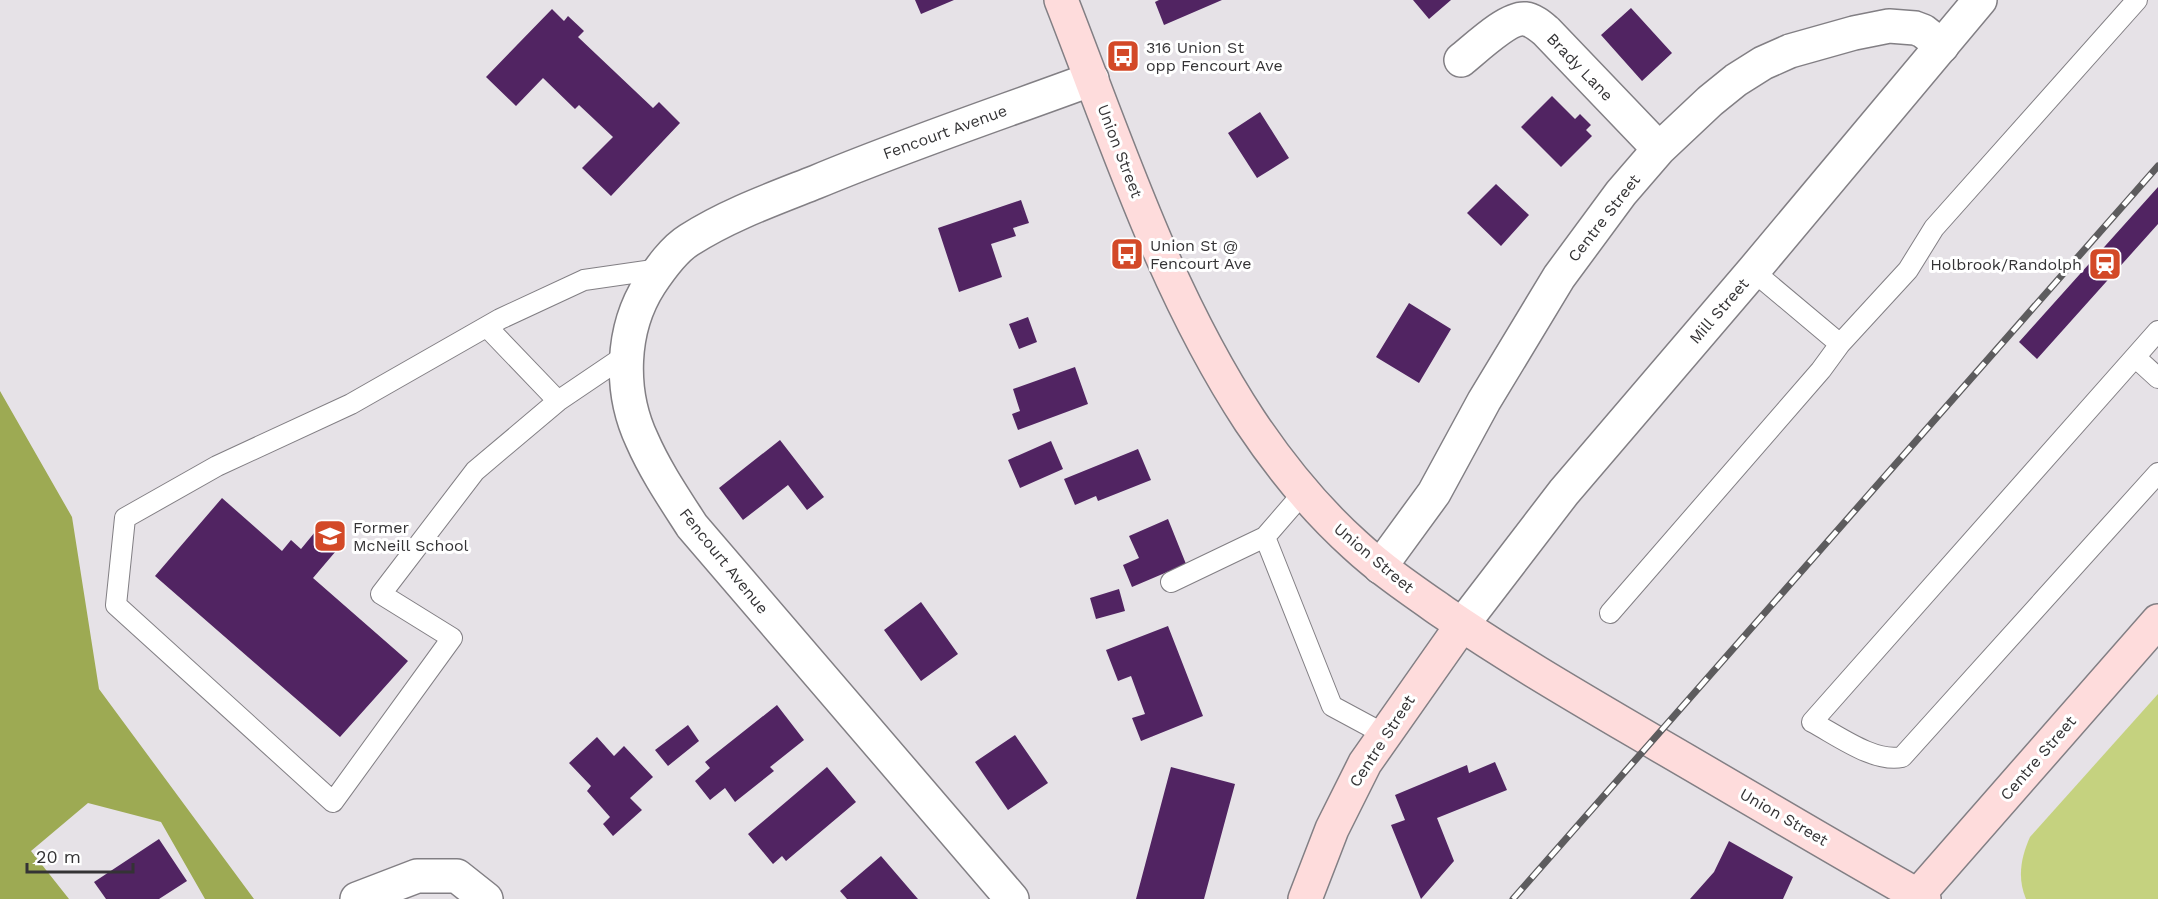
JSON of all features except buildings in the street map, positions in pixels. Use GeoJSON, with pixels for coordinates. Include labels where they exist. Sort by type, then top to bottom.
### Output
{"type":"FeatureCollection","features":[{"type":"Feature","properties":{"kind":"main road","name":"Union Street"},"geometry":{"type":"LineString","coordinates":[[1061,0],[1173,282],[1208,353],[1251,423],[1304,492],[1347,537],[1380,567],[1462,625],[1601,711],[1918,898]]}},
{"type":"Feature","properties":{"kind":"main road","name":"Centre Street"},"geometry":{"type":"LineString","coordinates":[[1918,898],[2158,621]]}},
{"type":"Feature","properties":{"kind":"main road","name":"Centre Street"},"geometry":{"type":"LineString","coordinates":[[1305,899],[1345,799],[1365,763],[1462,625]]}},
{"type":"Feature","properties":{"kind":"street","name":"Mill Street"},"geometry":{"type":"LineString","coordinates":[[1462,625],[1564,492],[1754,271],[1980,0]]}},
{"type":"Feature","properties":{"kind":"street","name":"Brady Lane"},"geometry":{"type":"LineString","coordinates":[[1461,60],[1513,21],[1525,19],[1535,23],[1546,31],[1659,149]]}},
{"type":"Feature","properties":{"kind":"street","name":"Centre Street"},"geometry":{"type":"LineString","coordinates":[[1380,567],[1434,493],[1484,401],[1559,277],[1621,193],[1659,149],[1710,101],[1762,63],[1790,51],[1854,33],[1889,26],[1915,28],[1923,31],[1942,46]]}},
{"type":"Feature","properties":{"kind":"street","name":"Fencourt Avenue"},"geometry":{"type":"LineString","coordinates":[[1012,899],[692,526],[662,479],[641,439],[628,398],[626,356],[631,325],[641,299],[660,269],[686,241],[726,219],[863,162],[1092,79]]}},
{"type":"Feature","properties":{"kind":"street"},"geometry":{"type":"LineString","coordinates":[[357,899],[417,876],[457,876],[486,899]]}},
{"type":"Feature","properties":{"kind":"lane"},"geometry":{"type":"LineString","coordinates":[[1610,613],[1821,370],[1840,344],[1908,270],[1934,228],[2137,0]]}},
{"type":"Feature","properties":{"kind":"lane"},"geometry":{"type":"LineString","coordinates":[[626,356],[558,401],[475,471],[381,594],[452,638],[333,802],[116,605],[125,518],[217,466],[351,404],[487,327],[584,280],[660,269]]}},
{"type":"Feature","properties":{"kind":"lane"},"geometry":{"type":"LineString","coordinates":[[1754,271],[1840,344]]}},
{"type":"Feature","properties":{"kind":"lane"},"geometry":{"type":"LineString","coordinates":[[487,327],[558,401]]}},
{"type":"Feature","properties":{"kind":"lane"},"geometry":{"type":"LineString","coordinates":[[2158,331],[1812,722],[1872,753],[1893,759],[1902,756],[2158,473]]}},
{"type":"Feature","properties":{"kind":"lane"},"geometry":{"type":"LineString","coordinates":[[2135,357],[2158,378]]}},
{"type":"Feature","properties":{"kind":"lane"},"geometry":{"type":"LineString","coordinates":[[1171,582],[1265,537],[1304,492]]}},
{"type":"Feature","properties":{"kind":"lane"},"geometry":{"type":"LineString","coordinates":[[1265,537],[1332,706],[1384,734]]}},
{"type":"Feature","properties":{"kind":"green space"},"geometry":{"type":"Polygon","coordinates":[[[0,391],[72,517],[99,689],[254,899],[205,899],[161,822],[88,803],[31,851],[69,899],[0,899],[0,391]]]}},
{"type":"Feature","properties":{"kind":"green space"},"geometry":{"type":"Polygon","coordinates":[[[2158,694],[2158,899],[2026,899],[2021,868],[2030,837],[2158,694]]]}},
{"type":"Feature","properties":{"kind":"railway"},"geometry":{"type":"LineString","coordinates":[[1513,899],[2158,166]]}},
{"type":"Feature","properties":{"kind":"place","name":"316 Union St opp Fencourt Ave"},"geometry":{"type":"Point","coordinates":[1123,56]}},
{"type":"Feature","properties":{"kind":"place","name":"Union St @ Fencourt Ave"},"geometry":{"type":"Point","coordinates":[1127,254]}},
{"type":"Feature","properties":{"kind":"place","name":"Holbrook/Randolph"},"geometry":{"type":"Point","coordinates":[2105,264]}},
{"type":"Feature","properties":{"kind":"place","name":"Former McNeill School"},"geometry":{"type":"Point","coordinates":[330,536]}}]}
